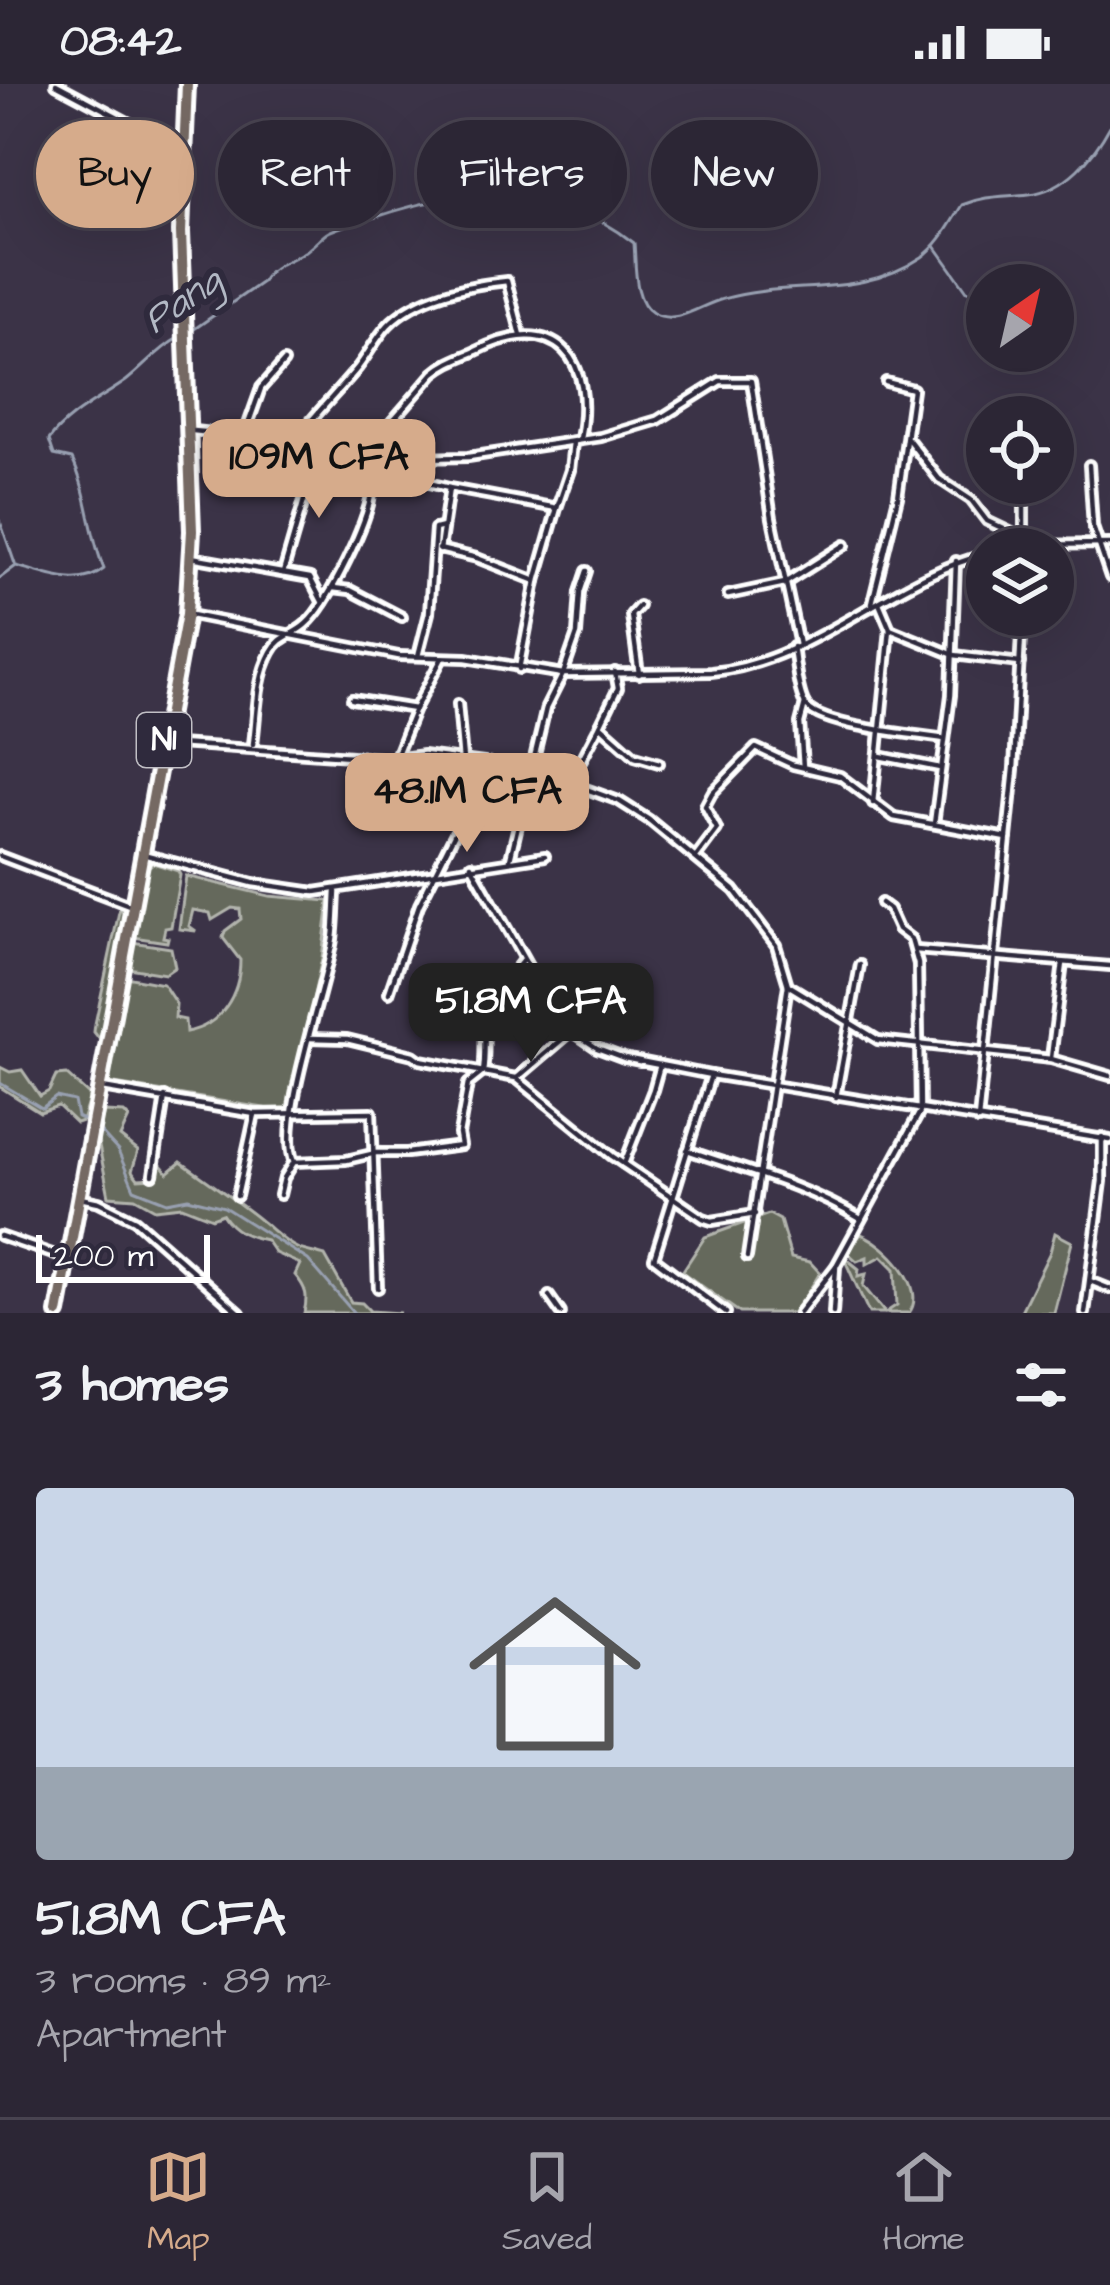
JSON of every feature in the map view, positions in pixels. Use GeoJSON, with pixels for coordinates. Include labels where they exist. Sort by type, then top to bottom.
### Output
{"type":"FeatureCollection","features":[{"type":"Feature","properties":{"kind":"highway","name":"N1"},"geometry":{"type":"LineString","coordinates":[[185,120],[187,84]]}},
{"type":"Feature","properties":{"kind":"highway","name":"N1"},"geometry":{"type":"LineString","coordinates":[[58,1313],[187,614],[191,557],[181,228]]}},
{"type":"Feature","properties":{"kind":"street"},"geometry":{"type":"LineString","coordinates":[[56,84],[124,120]]}},
{"type":"Feature","properties":{"kind":"street"},"geometry":{"type":"LineString","coordinates":[[295,441],[326,398],[358,368],[380,334],[413,304],[507,281],[521,335]]}},
{"type":"Feature","properties":{"kind":"street"},"geometry":{"type":"LineString","coordinates":[[253,746],[263,671],[283,635],[305,626],[323,603],[365,524],[372,493],[363,455],[447,362],[521,335],[546,337],[574,359],[586,405],[536,581],[519,669]]}},
{"type":"Feature","properties":{"kind":"street"},"geometry":{"type":"LineString","coordinates":[[245,434],[261,388],[284,362]]}},
{"type":"Feature","properties":{"kind":"street"},"geometry":{"type":"LineString","coordinates":[[404,476],[416,458],[468,457],[601,437],[658,421],[720,381],[751,381],[805,704],[800,723],[803,767]]}},
{"type":"Feature","properties":{"kind":"street"},"geometry":{"type":"LineString","coordinates":[[873,803],[890,629],[875,604],[908,439],[913,389],[886,382]]}},
{"type":"Feature","properties":{"kind":"street"},"geometry":{"type":"LineString","coordinates":[[188,431],[295,441],[332,458],[449,488],[557,508]]}},
{"type":"Feature","properties":{"kind":"street"},"geometry":{"type":"LineString","coordinates":[[908,439],[939,479],[971,500],[999,528]]}},
{"type":"Feature","properties":{"kind":"street"},"geometry":{"type":"LineString","coordinates":[[283,573],[305,497],[332,458]]}},
{"type":"Feature","properties":{"kind":"street"},"geometry":{"type":"LineString","coordinates":[[1089,465],[1093,527],[1110,577]]}},
{"type":"Feature","properties":{"kind":"street"},"geometry":{"type":"LineString","coordinates":[[418,656],[429,613],[436,529],[443,527],[449,488]]}},
{"type":"Feature","properties":{"kind":"street"},"geometry":{"type":"LineString","coordinates":[[1074,543],[1110,544]]}},
{"type":"Feature","properties":{"kind":"street"},"geometry":{"type":"LineString","coordinates":[[728,595],[785,583],[845,545]]}},
{"type":"Feature","properties":{"kind":"street"},"geometry":{"type":"LineString","coordinates":[[437,548],[477,557],[536,581]]}},
{"type":"Feature","properties":{"kind":"street"},"geometry":{"type":"LineString","coordinates":[[191,557],[310,578],[323,603]]}},
{"type":"Feature","properties":{"kind":"street"},"geometry":{"type":"LineString","coordinates":[[187,614],[283,635],[563,674],[729,670],[796,646],[966,559]]}},
{"type":"Feature","properties":{"kind":"street"},"geometry":{"type":"LineString","coordinates":[[934,824],[954,655],[956,561]]}},
{"type":"Feature","properties":{"kind":"street"},"geometry":{"type":"LineString","coordinates":[[510,860],[546,708],[578,634],[580,592],[587,571]]}},
{"type":"Feature","properties":{"kind":"street"},"geometry":{"type":"LineString","coordinates":[[333,588],[350,590],[402,617]]}},
{"type":"Feature","properties":{"kind":"street"},"geometry":{"type":"LineString","coordinates":[[639,606],[632,615],[639,674]]}},
{"type":"Feature","properties":{"kind":"street"},"geometry":{"type":"LineString","coordinates":[[890,629],[954,655],[1020,663]]}},
{"type":"Feature","properties":{"kind":"street"},"geometry":{"type":"LineString","coordinates":[[978,1120],[997,956],[1021,636]]}},
{"type":"Feature","properties":{"kind":"street"},"geometry":{"type":"LineString","coordinates":[[395,759],[442,658]]}},
{"type":"Feature","properties":{"kind":"street"},"geometry":{"type":"LineString","coordinates":[[577,784],[580,763],[618,688],[615,672]]}},
{"type":"Feature","properties":{"kind":"street"},"geometry":{"type":"LineString","coordinates":[[352,699],[415,709]]}},
{"type":"Feature","properties":{"kind":"street"},"geometry":{"type":"LineString","coordinates":[[389,993],[419,905],[459,825],[463,760],[458,704]]}},
{"type":"Feature","properties":{"kind":"street"},"geometry":{"type":"LineString","coordinates":[[805,704],[834,721],[946,739]]}},
{"type":"Feature","properties":{"kind":"street"},"geometry":{"type":"LineString","coordinates":[[600,725],[634,756],[659,764]]}},
{"type":"Feature","properties":{"kind":"street"},"geometry":{"type":"LineString","coordinates":[[163,743],[395,759],[423,755],[531,770],[620,801],[734,890],[776,944],[788,986],[747,1257]]}},
{"type":"Feature","properties":{"kind":"street"},"geometry":{"type":"LineString","coordinates":[[696,857],[718,829],[705,806],[712,793],[756,748],[769,757],[840,776],[894,817],[1007,838]]}},
{"type":"Feature","properties":{"kind":"street"},"geometry":{"type":"LineString","coordinates":[[880,756],[941,768]]}},
{"type":"Feature","properties":{"kind":"street"},"geometry":{"type":"LineString","coordinates":[[143,854],[253,883],[335,892],[437,870],[545,856]]}},
{"type":"Feature","properties":{"kind":"street"},"geometry":{"type":"LineString","coordinates":[[0,856],[133,906]]}},
{"type":"Feature","properties":{"kind":"street"},"geometry":{"type":"LineString","coordinates":[[471,865],[560,1023],[597,1048],[711,1075],[1106,1139],[1085,1313]]}},
{"type":"Feature","properties":{"kind":"street"},"geometry":{"type":"LineString","coordinates":[[294,1162],[289,1150],[293,1117],[333,943],[335,892]]}},
{"type":"Feature","properties":{"kind":"street"},"geometry":{"type":"LineString","coordinates":[[799,1313],[836,1266],[920,1112],[916,950],[881,903]]}},
{"type":"Feature","properties":{"kind":"street"},"geometry":{"type":"LineString","coordinates":[[916,950],[1110,966]]}},
{"type":"Feature","properties":{"kind":"street"},"geometry":{"type":"LineString","coordinates":[[294,1162],[461,1146],[469,1084],[483,1072],[487,1018],[493,1001],[523,960]]}},
{"type":"Feature","properties":{"kind":"street"},"geometry":{"type":"LineString","coordinates":[[1051,1059],[1063,963]]}},
{"type":"Feature","properties":{"kind":"street"},"geometry":{"type":"LineString","coordinates":[[836,1096],[860,965]]}},
{"type":"Feature","properties":{"kind":"street"},"geometry":{"type":"LineString","coordinates":[[788,986],[878,1040],[1051,1059],[1110,1076]]}},
{"type":"Feature","properties":{"kind":"street"},"geometry":{"type":"LineString","coordinates":[[516,1078],[572,1031]]}},
{"type":"Feature","properties":{"kind":"street"},"geometry":{"type":"LineString","coordinates":[[310,1039],[347,1039],[420,1060],[516,1078],[671,1199],[712,1221],[754,1214]]}},
{"type":"Feature","properties":{"kind":"street"},"geometry":{"type":"LineString","coordinates":[[624,1164],[660,1065]]}},
{"type":"Feature","properties":{"kind":"street"},"geometry":{"type":"LineString","coordinates":[[711,1075],[654,1258],[726,1313]]}},
{"type":"Feature","properties":{"kind":"street"},"geometry":{"type":"LineString","coordinates":[[99,1088],[254,1114],[293,1117],[372,1112],[378,1288]]}},
{"type":"Feature","properties":{"kind":"street"},"geometry":{"type":"LineString","coordinates":[[153,1174],[165,1097]]}},
{"type":"Feature","properties":{"kind":"street"},"geometry":{"type":"LineString","coordinates":[[237,1196],[254,1114]]}},
{"type":"Feature","properties":{"kind":"street"},"geometry":{"type":"LineString","coordinates":[[687,1150],[822,1195],[859,1218]]}},
{"type":"Feature","properties":{"kind":"street"},"geometry":{"type":"LineString","coordinates":[[280,1195],[294,1162]]}},
{"type":"Feature","properties":{"kind":"street"},"geometry":{"type":"LineString","coordinates":[[80,1198],[135,1220],[240,1313]]}},
{"type":"Feature","properties":{"kind":"street"},"geometry":{"type":"LineString","coordinates":[[1,1238],[68,1258]]}},
{"type":"Feature","properties":{"kind":"street"},"geometry":{"type":"LineString","coordinates":[[833,1313],[836,1266]]}},
{"type":"Feature","properties":{"kind":"street"},"geometry":{"type":"LineString","coordinates":[[1090,1281],[1110,1289]]}},
{"type":"Feature","properties":{"kind":"street"},"geometry":{"type":"LineString","coordinates":[[549,1296],[561,1313]]}},
{"type":"Feature","properties":{"kind":"green space"},"geometry":{"type":"Polygon","coordinates":[[[153,863],[180,875],[171,927],[165,928],[163,937],[167,942],[133,937],[148,867],[153,863]]]}},
{"type":"Feature","properties":{"kind":"green space"},"geometry":{"type":"Polygon","coordinates":[[[186,876],[269,896],[329,901],[322,958],[289,1112],[108,1083],[126,977],[163,984],[176,1004],[175,1018],[185,1020],[186,1032],[218,1016],[232,996],[240,960],[223,938],[241,919],[240,909],[232,908],[212,920],[210,913],[193,910],[189,926],[196,931],[179,929],[186,876]]]}},
{"type":"Feature","properties":{"kind":"green space"},"geometry":{"type":"Polygon","coordinates":[[[120,907],[126,917],[101,1041],[94,1032],[95,1024],[120,907]]]}},
{"type":"Feature","properties":{"kind":"green space"},"geometry":{"type":"Polygon","coordinates":[[[132,942],[171,948],[175,967],[165,974],[128,968],[132,942]]]}},
{"type":"Feature","properties":{"kind":"green space"},"geometry":{"type":"Polygon","coordinates":[[[0,1067],[10,1072],[22,1070],[40,1096],[49,1091],[56,1076],[67,1075],[90,1096],[82,1121],[76,1123],[58,1106],[40,1112],[0,1087],[0,1067]]]}},
{"type":"Feature","properties":{"kind":"green space"},"geometry":{"type":"Polygon","coordinates":[[[104,1112],[124,1113],[129,1118],[120,1137],[138,1151],[132,1171],[138,1179],[154,1178],[161,1165],[168,1173],[181,1162],[287,1242],[325,1256],[351,1302],[362,1303],[370,1311],[400,1313],[304,1313],[306,1293],[295,1275],[300,1264],[275,1253],[266,1240],[241,1232],[222,1214],[212,1218],[182,1206],[155,1209],[135,1198],[109,1196],[97,1136],[104,1112]]]}},
{"type":"Feature","properties":{"kind":"green space"},"geometry":{"type":"Polygon","coordinates":[[[769,1214],[780,1220],[791,1258],[810,1262],[820,1273],[795,1313],[740,1313],[682,1272],[705,1237],[769,1214]]]}},
{"type":"Feature","properties":{"kind":"green space"},"geometry":{"type":"Polygon","coordinates":[[[1055,1233],[1072,1242],[1054,1313],[1020,1313],[1050,1252],[1055,1233]]]}},
{"type":"Feature","properties":{"kind":"green space"},"geometry":{"type":"Polygon","coordinates":[[[861,1234],[902,1268],[913,1292],[909,1313],[885,1313],[897,1305],[895,1269],[882,1256],[867,1264],[867,1257],[857,1261],[847,1252],[861,1234]]]}},
{"type":"Feature","properties":{"kind":"green space"},"geometry":{"type":"Polygon","coordinates":[[[843,1256],[859,1269],[858,1276],[866,1274],[863,1286],[885,1313],[869,1313],[843,1256]]]}},
{"type":"Feature","properties":{"kind":"waterway","name":"Pang"},"geometry":{"type":"LineString","coordinates":[[187,334],[333,230],[412,206],[478,195],[543,200],[605,223],[634,243],[642,300],[662,316],[680,316],[749,293],[874,279],[928,252],[962,205],[1042,191],[1067,179],[1096,149],[1110,126]]}},
{"type":"Feature","properties":{"kind":"waterway"},"geometry":{"type":"LineString","coordinates":[[935,246],[966,290]]}},
{"type":"Feature","properties":{"kind":"waterway","name":"Pang"},"geometry":{"type":"LineString","coordinates":[[0,578],[16,566],[72,579],[104,569],[72,459],[54,455],[49,440],[178,338]]}},
{"type":"Feature","properties":{"kind":"waterway"},"geometry":{"type":"LineString","coordinates":[[0,521],[15,564]]}},
{"type":"Feature","properties":{"kind":"waterway","name":"Pang"},"geometry":{"type":"LineString","coordinates":[[0,1083],[42,1108],[56,1097],[74,1101],[77,1117],[88,1122]]}},
{"type":"Feature","properties":{"kind":"waterway","name":"Pang"},"geometry":{"type":"LineString","coordinates":[[96,1127],[118,1151],[134,1189],[167,1202],[188,1198],[224,1207],[308,1260],[354,1313]]}}]}
